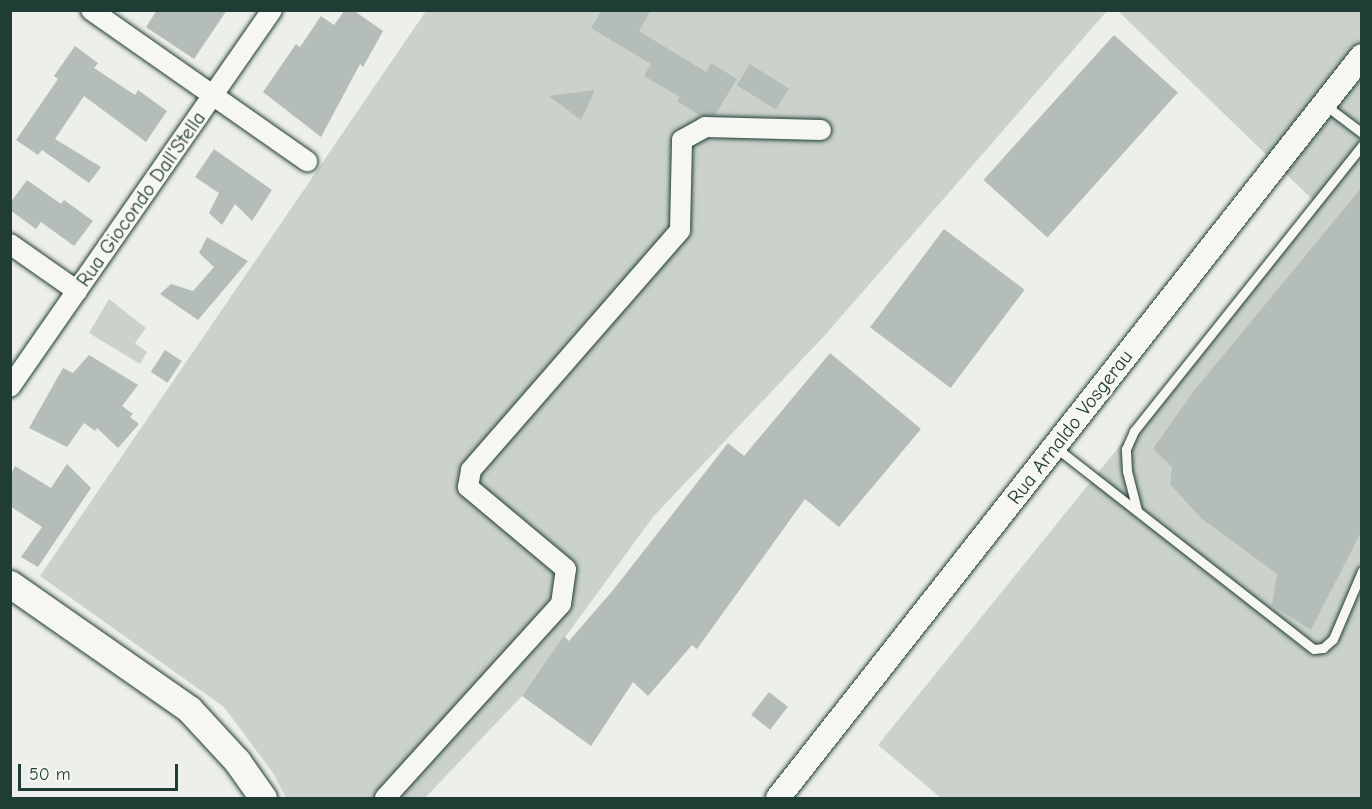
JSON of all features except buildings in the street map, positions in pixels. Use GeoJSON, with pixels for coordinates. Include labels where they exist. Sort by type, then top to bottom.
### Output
{"type":"FeatureCollection","features":[{"type":"Feature","properties":{"kind":"main road"},"geometry":{"type":"LineString","coordinates":[[10,584],[189,709],[237,761],[263,798]]}},
{"type":"Feature","properties":{"kind":"street"},"geometry":{"type":"LineString","coordinates":[[91,10],[307,161]]}},
{"type":"Feature","properties":{"kind":"street","name":"Rua Giocondo Dall'Stella"},"geometry":{"type":"LineString","coordinates":[[10,387],[272,10]]}},
{"type":"Feature","properties":{"kind":"street","name":"Rua Arnaldo Vosgerau"},"geometry":{"type":"LineString","coordinates":[[778,798],[1362,56]]}},
{"type":"Feature","properties":{"kind":"street"},"geometry":{"type":"LineString","coordinates":[[385,798],[561,604],[566,569],[468,488],[471,470],[680,230],[682,140],[705,127],[821,130]]}},
{"type":"Feature","properties":{"kind":"street"},"geometry":{"type":"LineString","coordinates":[[10,244],[77,291]]}},
{"type":"Feature","properties":{"kind":"lane"},"geometry":{"type":"LineString","coordinates":[[1324,104],[1362,133]]}},
{"type":"Feature","properties":{"kind":"lane"},"geometry":{"type":"LineString","coordinates":[[1137,510],[1126,460],[1126,450],[1134,431],[1362,145]]}},
{"type":"Feature","properties":{"kind":"lane"},"geometry":{"type":"LineString","coordinates":[[1055,447],[1314,649],[1323,648],[1333,639],[1362,571]]}},
{"type":"Feature","properties":{"kind":"shaded area"},"geometry":{"type":"Polygon","coordinates":[[[426,11],[1107,11],[826,334],[653,517],[522,696],[425,798],[286,798],[273,773],[224,707],[40,576],[426,11]]]}},
{"type":"Feature","properties":{"kind":"shaded area"},"geometry":{"type":"Polygon","coordinates":[[[1118,11],[1361,11],[1361,798],[941,798],[878,745],[1316,203],[1118,11]]]}},
{"type":"Feature","properties":{"kind":"shaded area"},"geometry":{"type":"Polygon","coordinates":[[[109,299],[146,328],[135,343],[147,352],[140,364],[89,333],[109,299]]]}}]}
